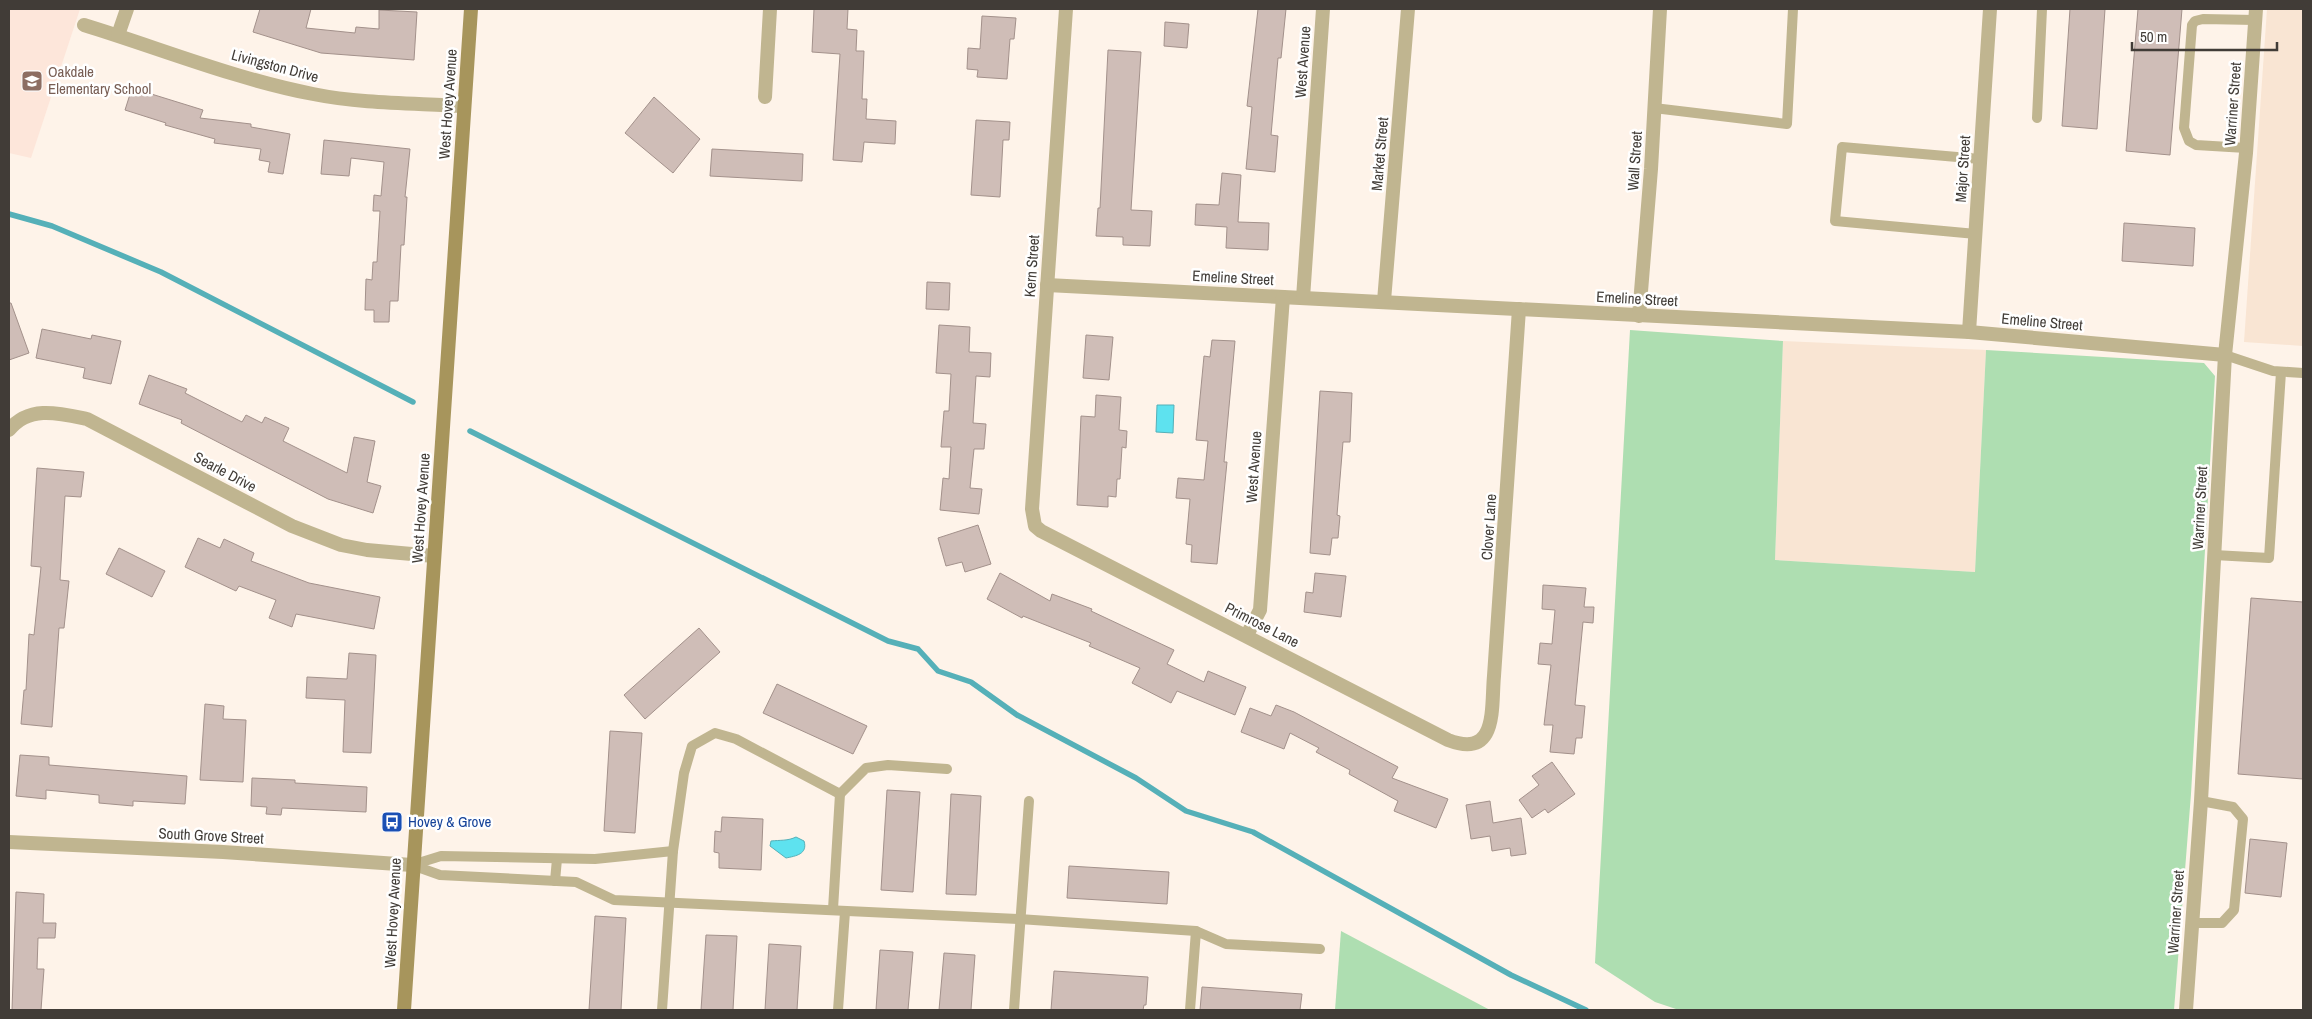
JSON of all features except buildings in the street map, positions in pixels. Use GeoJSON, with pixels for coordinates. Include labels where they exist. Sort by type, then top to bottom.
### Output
{"type":"FeatureCollection","features":[{"type":"Feature","properties":{"kind":"main road","name":"West Hovey Avenue"},"geometry":{"type":"LineString","coordinates":[[404,1010],[412,866],[471,9]]}},
{"type":"Feature","properties":{"kind":"street"},"geometry":{"type":"LineString","coordinates":[[118,35],[127,9]]}},
{"type":"Feature","properties":{"kind":"street"},"geometry":{"type":"LineString","coordinates":[[765,98],[770,9]]}},
{"type":"Feature","properties":{"kind":"street","name":"Kern Street"},"geometry":{"type":"LineString","coordinates":[[1035,526],[1032,509],[1066,9]]}},
{"type":"Feature","properties":{"kind":"street","name":"West Avenue"},"geometry":{"type":"LineString","coordinates":[[1303,298],[1323,9]]}},
{"type":"Feature","properties":{"kind":"street","name":"Market Street"},"geometry":{"type":"LineString","coordinates":[[1384,301],[1408,9]]}},
{"type":"Feature","properties":{"kind":"street","name":"Wall Street"},"geometry":{"type":"LineString","coordinates":[[1639,316],[1660,9]]}},
{"type":"Feature","properties":{"kind":"street","name":"Major Street"},"geometry":{"type":"LineString","coordinates":[[1970,332],[1990,9]]}},
{"type":"Feature","properties":{"kind":"street","name":"Warriner Street"},"geometry":{"type":"LineString","coordinates":[[2186,1010],[2201,801],[2225,355],[2246,148],[2255,14]]}},
{"type":"Feature","properties":{"kind":"street","name":"Livingston Drive"},"geometry":{"type":"LineString","coordinates":[[84,25],[255,80],[312,94],[375,101],[464,106]]}},
{"type":"Feature","properties":{"kind":"street","name":"Emeline Street"},"geometry":{"type":"LineString","coordinates":[[1048,285],[1970,332],[2225,355]]}},
{"type":"Feature","properties":{"kind":"street","name":"West Avenue"},"geometry":{"type":"LineString","coordinates":[[1247,635],[1260,610],[1283,297]]}},
{"type":"Feature","properties":{"kind":"street","name":"Clover Lane"},"geometry":{"type":"LineString","coordinates":[[1477,743],[1485,738],[1489,728],[1519,309]]}},
{"type":"Feature","properties":{"kind":"street","name":"Searle Drive"},"geometry":{"type":"LineString","coordinates":[[9,430],[16,422],[37,413],[55,412],[86,419],[292,526],[326,541],[367,550],[434,556]]}},
{"type":"Feature","properties":{"kind":"street","name":"Primrose Lane"},"geometry":{"type":"LineString","coordinates":[[1035,526],[1041,531],[1247,635],[1448,740],[1460,745],[1477,743]]}},
{"type":"Feature","properties":{"kind":"street","name":"South Grove Street"},"geometry":{"type":"LineString","coordinates":[[9,842],[223,852],[412,866]]}},
{"type":"Feature","properties":{"kind":"lane"},"geometry":{"type":"LineString","coordinates":[[1654,108],[1787,124],[1793,9]]}},
{"type":"Feature","properties":{"kind":"lane"},"geometry":{"type":"LineString","coordinates":[[2037,118],[2042,9]]}},
{"type":"Feature","properties":{"kind":"lane"},"geometry":{"type":"LineString","coordinates":[[2246,148],[2196,145],[2189,141],[2184,128],[2192,26],[2195,21],[2255,14]]}},
{"type":"Feature","properties":{"kind":"lane"},"geometry":{"type":"LineString","coordinates":[[1976,234],[1835,221],[1842,146],[1980,159]]}},
{"type":"Feature","properties":{"kind":"lane"},"geometry":{"type":"LineString","coordinates":[[2225,355],[2273,371],[2303,373]]}},
{"type":"Feature","properties":{"kind":"lane"},"geometry":{"type":"LineString","coordinates":[[2214,555],[2269,558],[2282,372]]}},
{"type":"Feature","properties":{"kind":"lane"},"geometry":{"type":"LineString","coordinates":[[662,1010],[671,903],[673,851],[684,773],[692,746],[715,733],[736,739],[840,794]]}},
{"type":"Feature","properties":{"kind":"lane"},"geometry":{"type":"LineString","coordinates":[[833,910],[840,794],[866,768],[888,765],[947,769]]}},
{"type":"Feature","properties":{"kind":"lane"},"geometry":{"type":"LineString","coordinates":[[1014,1010],[1019,919],[1029,801]]}},
{"type":"Feature","properties":{"kind":"lane"},"geometry":{"type":"LineString","coordinates":[[2192,923],[2222,923],[2234,910],[2243,820],[2233,807],[2201,801]]}},
{"type":"Feature","properties":{"kind":"lane"},"geometry":{"type":"LineString","coordinates":[[412,866],[440,856],[595,859],[673,851]]}},
{"type":"Feature","properties":{"kind":"lane"},"geometry":{"type":"LineString","coordinates":[[556,881],[557,859]]}},
{"type":"Feature","properties":{"kind":"lane"},"geometry":{"type":"LineString","coordinates":[[412,866],[440,875],[576,882],[614,900],[1019,919],[1196,931],[1226,944],[1320,950]]}},
{"type":"Feature","properties":{"kind":"lane"},"geometry":{"type":"LineString","coordinates":[[838,1010],[845,912]]}},
{"type":"Feature","properties":{"kind":"lane"},"geometry":{"type":"LineString","coordinates":[[1190,1010],[1196,931]]}},
{"type":"Feature","properties":{"kind":"shaded area","name":"Oakdale Elementary School"},"geometry":{"type":"Polygon","coordinates":[[[9,9],[80,9],[31,158],[9,153],[9,9]]]}},
{"type":"Feature","properties":{"kind":"shaded area"},"geometry":{"type":"Polygon","coordinates":[[[2267,9],[2303,9],[2303,346],[2244,342],[2267,9]]]}},
{"type":"Feature","properties":{"kind":"shaded area"},"geometry":{"type":"Polygon","coordinates":[[[1783,341],[1986,350],[1975,572],[1775,560],[1783,341]]]}},
{"type":"Feature","properties":{"kind":"green space"},"geometry":{"type":"Polygon","coordinates":[[[1630,330],[1783,341],[1775,560],[1975,572],[1986,350],[2204,363],[2215,376],[2191,794],[2174,1010],[1679,1010],[1655,1002],[1595,963],[1630,330]]]}},
{"type":"Feature","properties":{"kind":"green space"},"geometry":{"type":"Polygon","coordinates":[[[1341,931],[1490,1010],[1335,1010],[1341,931]]]}},
{"type":"Feature","properties":{"kind":"water"},"geometry":{"type":"Polygon","coordinates":[[[1157,405],[1174,405],[1173,433],[1156,432],[1157,405]]]}},
{"type":"Feature","properties":{"kind":"water"},"geometry":{"type":"Polygon","coordinates":[[[796,837],[804,841],[805,845],[803,852],[800,854],[786,858],[770,846],[771,841],[787,840],[796,837]]]}},
{"type":"Feature","properties":{"kind":"waterway"},"geometry":{"type":"LineString","coordinates":[[9,214],[52,226],[161,272],[413,402]]}},
{"type":"Feature","properties":{"kind":"waterway"},"geometry":{"type":"LineString","coordinates":[[470,431],[888,641],[918,649],[938,671],[971,682],[1017,715],[1136,778],[1186,811],[1253,832],[1511,975],[1586,1010]]}},
{"type":"Feature","properties":{"kind":"place","name":"Oakdale Elementary School"},"geometry":{"type":"Point","coordinates":[32,81]}},
{"type":"Feature","properties":{"kind":"place","name":"Hovey & Grove"},"geometry":{"type":"Point","coordinates":[392,822]}}]}
